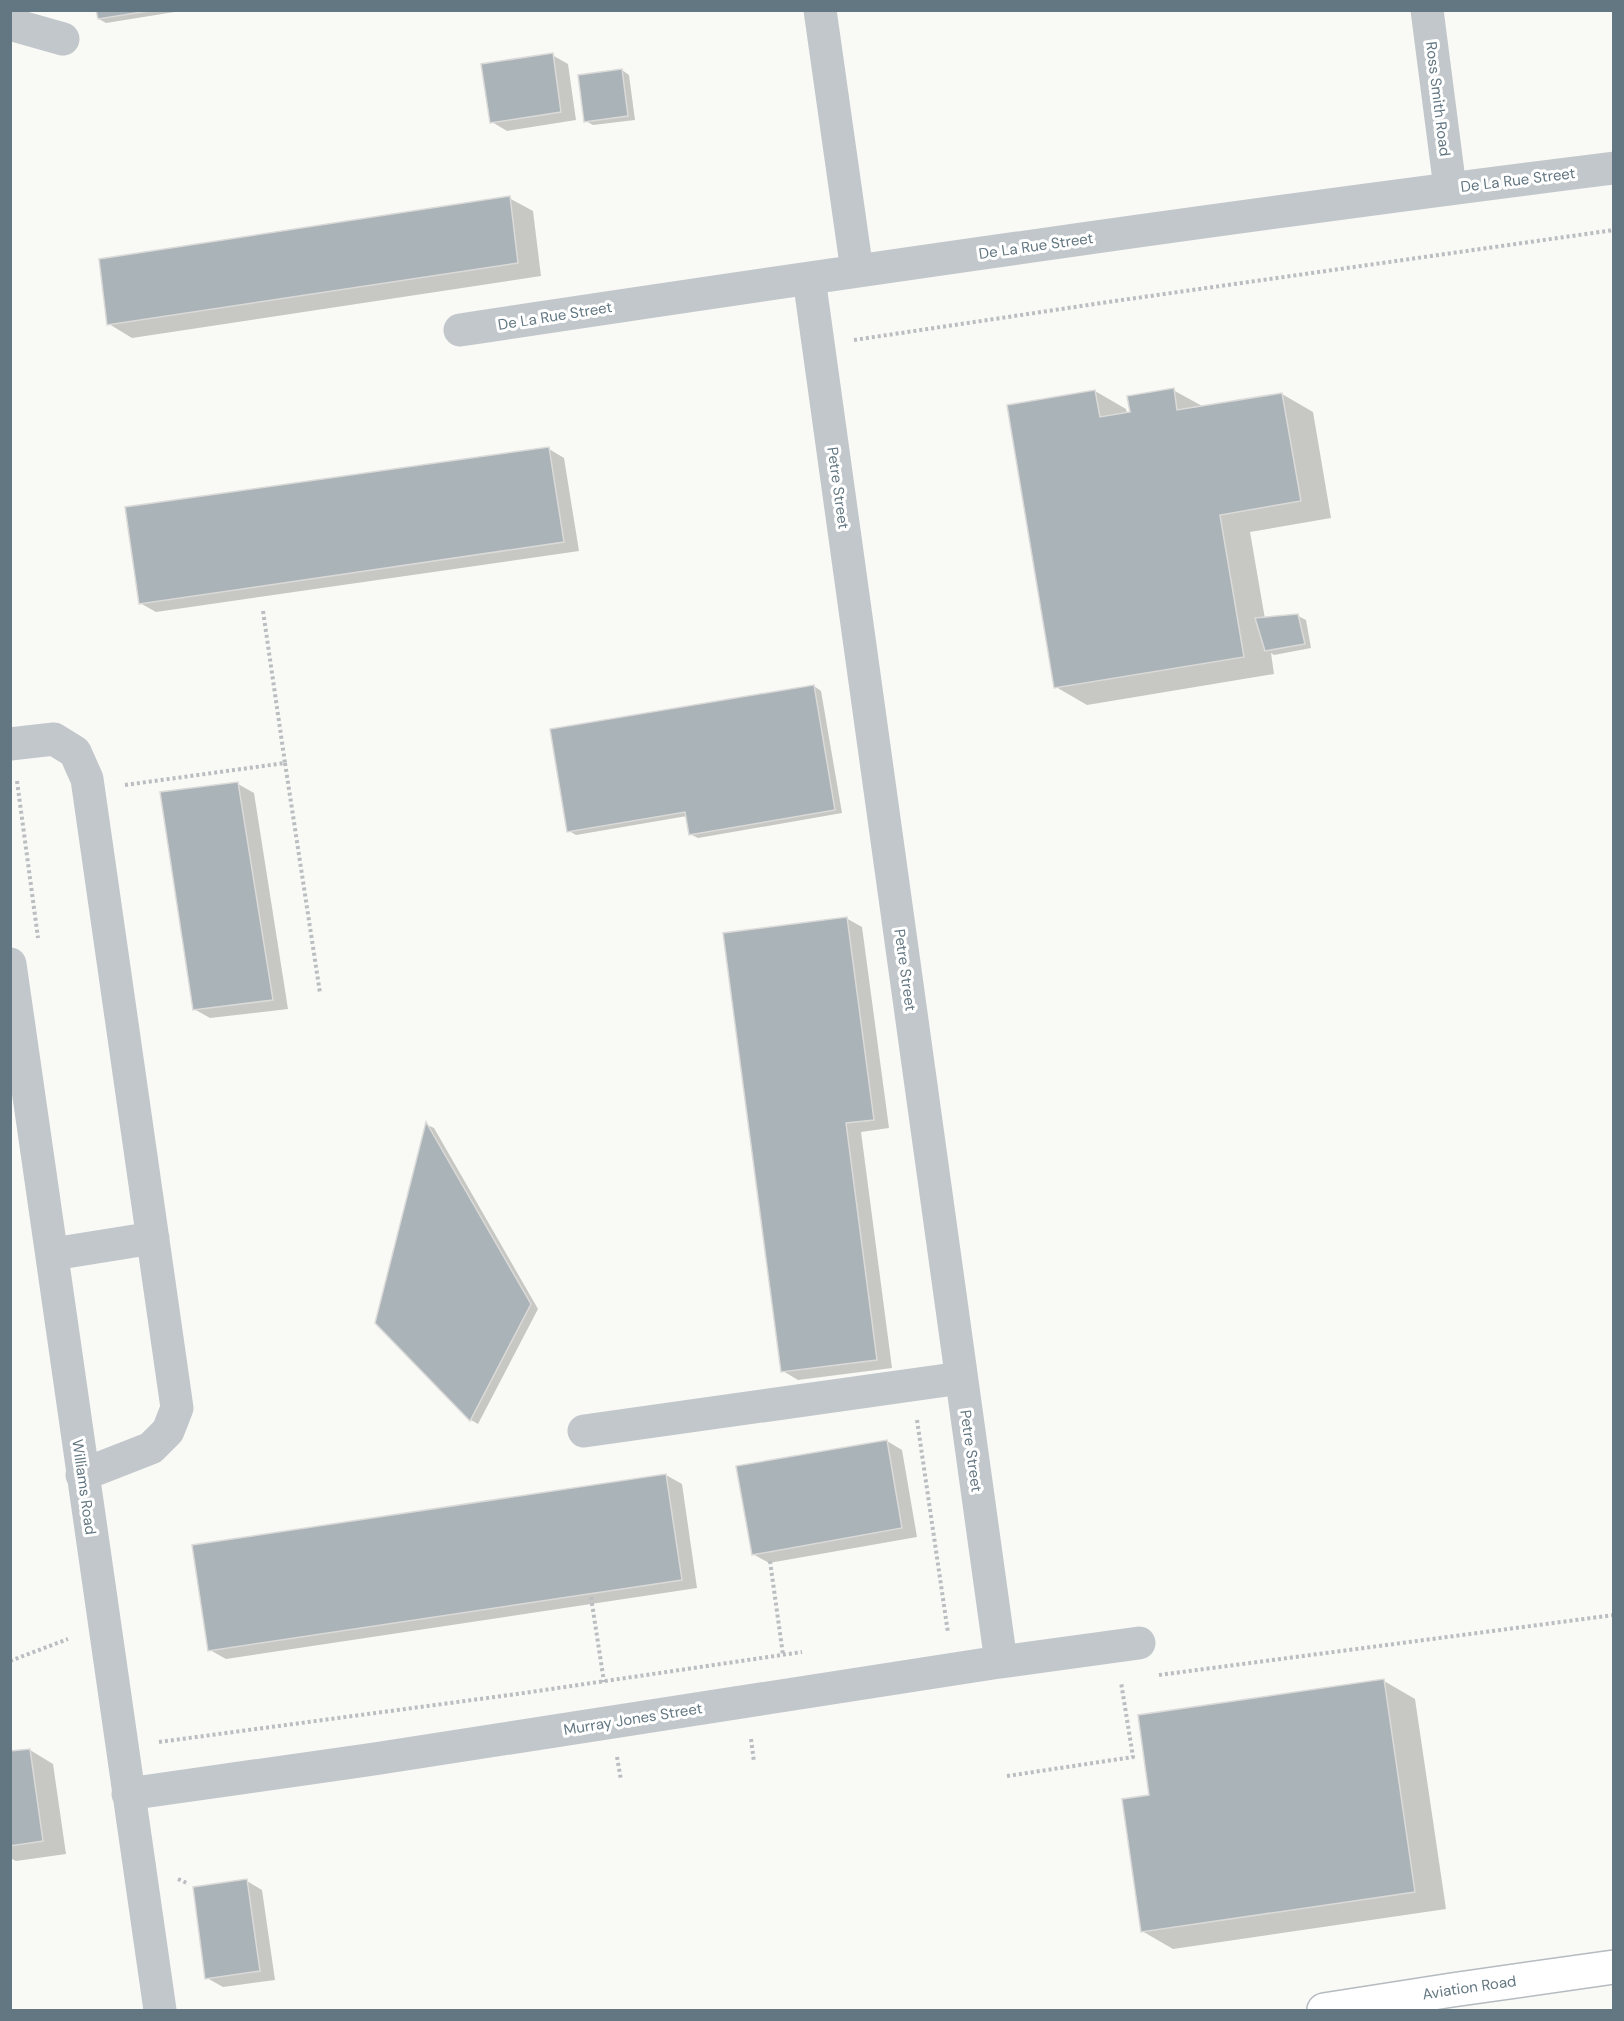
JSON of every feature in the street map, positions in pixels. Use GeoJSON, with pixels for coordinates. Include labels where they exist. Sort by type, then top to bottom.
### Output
{"type":"FeatureCollection","features":[{"type":"Feature","properties":{"kind":"main road","name":"Aviation Road"},"geometry":{"type":"LineString","coordinates":[[1324,2010],[1614,1967]]}},
{"type":"Feature","properties":{"kind":"street"},"geometry":{"type":"LineString","coordinates":[[819,10],[857,271]]}},
{"type":"Feature","properties":{"kind":"street","name":"Ross Smith Road"},"geometry":{"type":"LineString","coordinates":[[1427,10],[1450,188]]}},
{"type":"Feature","properties":{"kind":"street"},"geometry":{"type":"LineString","coordinates":[[10,24],[63,39]]}},
{"type":"Feature","properties":{"kind":"street","name":"De La Rue Street"},"geometry":{"type":"LineString","coordinates":[[460,330],[857,271],[1450,188],[1614,168]]}},
{"type":"Feature","properties":{"kind":"street","name":"Petre Street"},"geometry":{"type":"LineString","coordinates":[[809,278],[1001,1662]]}},
{"type":"Feature","properties":{"kind":"street"},"geometry":{"type":"LineString","coordinates":[[10,744],[54,739],[75,752],[87,779],[177,1408],[168,1431],[152,1448],[82,1475]]}},
{"type":"Feature","properties":{"kind":"street","name":"Williams Road"},"geometry":{"type":"LineString","coordinates":[[10,964],[160,2010]]}},
{"type":"Feature","properties":{"kind":"street"},"geometry":{"type":"LineString","coordinates":[[53,1254],[153,1238]]}},
{"type":"Feature","properties":{"kind":"street"},"geometry":{"type":"LineString","coordinates":[[584,1431],[961,1378]]}},
{"type":"Feature","properties":{"kind":"street","name":"Murray Jones Street"},"geometry":{"type":"LineString","coordinates":[[128,1794],[1139,1643]]}},
{"type":"Feature","properties":{"kind":"path"},"geometry":{"type":"LineString","coordinates":[[819,346],[1108,302],[1614,230]]}},
{"type":"Feature","properties":{"kind":"path"},"geometry":{"type":"LineString","coordinates":[[263,611],[320,993]]}},
{"type":"Feature","properties":{"kind":"path"},"geometry":{"type":"LineString","coordinates":[[124,785],[285,763]]}},
{"type":"Feature","properties":{"kind":"path"},"geometry":{"type":"LineString","coordinates":[[912,1384],[954,1669]]}},
{"type":"Feature","properties":{"kind":"path"},"geometry":{"type":"LineString","coordinates":[[770,1561],[783,1654]]}},
{"type":"Feature","properties":{"kind":"path"},"geometry":{"type":"LineString","coordinates":[[591,1597],[610,1722]]}},
{"type":"Feature","properties":{"kind":"path"},"geometry":{"type":"LineString","coordinates":[[1156,1675],[1614,1615]]}},
{"type":"Feature","properties":{"kind":"path"},"geometry":{"type":"LineString","coordinates":[[936,1632],[948,1631]]}},
{"type":"Feature","properties":{"kind":"path"},"geometry":{"type":"LineString","coordinates":[[10,1661],[78,1635],[105,1635]]}},
{"type":"Feature","properties":{"kind":"path"},"geometry":{"type":"LineString","coordinates":[[121,1747],[807,1651]]}},
{"type":"Feature","properties":{"kind":"path"},"geometry":{"type":"LineString","coordinates":[[1007,1776],[1133,1757],[1121,1680]]}},
{"type":"Feature","properties":{"kind":"building"},"geometry":{"type":"Polygon","coordinates":[[[96,10],[155,10],[98,19],[96,10]]]}},
{"type":"Feature","properties":{"kind":"building"},"geometry":{"type":"Polygon","coordinates":[[[553,53],[561,112],[490,123],[481,64],[553,53]]]}},
{"type":"Feature","properties":{"kind":"building"},"geometry":{"type":"Polygon","coordinates":[[[622,69],[628,116],[584,122],[578,75],[622,69]]]}},
{"type":"Feature","properties":{"kind":"building"},"geometry":{"type":"Polygon","coordinates":[[[510,196],[518,263],[107,325],[99,259],[510,196]]]}},
{"type":"Feature","properties":{"kind":"building"},"geometry":{"type":"Polygon","coordinates":[[[1174,388],[1177,410],[1282,393],[1301,501],[1220,515],[1244,657],[1054,688],[1007,405],[1095,390],[1100,417],[1130,412],[1127,396],[1174,388]]]}},
{"type":"Feature","properties":{"kind":"building"},"geometry":{"type":"Polygon","coordinates":[[[549,447],[564,542],[139,604],[125,507],[549,447]]]}},
{"type":"Feature","properties":{"kind":"building"},"geometry":{"type":"Polygon","coordinates":[[[1298,614],[1305,644],[1265,651],[1255,618],[1298,614]]]}},
{"type":"Feature","properties":{"kind":"building"},"geometry":{"type":"Polygon","coordinates":[[[814,685],[835,810],[689,835],[685,812],[567,832],[550,729],[814,685]]]}},
{"type":"Feature","properties":{"kind":"building"},"geometry":{"type":"Polygon","coordinates":[[[238,782],[273,1000],[193,1010],[160,792],[238,782]]]}},
{"type":"Feature","properties":{"kind":"building"},"geometry":{"type":"Polygon","coordinates":[[[847,917],[874,1120],[846,1123],[877,1360],[781,1372],[723,933],[847,917]]]}},
{"type":"Feature","properties":{"kind":"building"},"geometry":{"type":"Polygon","coordinates":[[[426,1122],[531,1304],[470,1421],[375,1323],[426,1122]]]}},
{"type":"Feature","properties":{"kind":"building"},"geometry":{"type":"Polygon","coordinates":[[[887,1440],[902,1528],[752,1555],[736,1466],[887,1440]]]}},
{"type":"Feature","properties":{"kind":"building"},"geometry":{"type":"Polygon","coordinates":[[[666,1474],[682,1580],[208,1651],[192,1545],[666,1474]]]}},
{"type":"Feature","properties":{"kind":"building"},"geometry":{"type":"Polygon","coordinates":[[[1384,1679],[1415,1892],[1141,1932],[1122,1799],[1149,1795],[1138,1715],[1384,1679]]]}},
{"type":"Feature","properties":{"kind":"building"},"geometry":{"type":"Polygon","coordinates":[[[30,1749],[43,1841],[10,1846],[10,1751],[30,1749]]]}},
{"type":"Feature","properties":{"kind":"building"},"geometry":{"type":"Polygon","coordinates":[[[247,1879],[260,1971],[205,1979],[193,1887],[247,1879]]]}}]}
